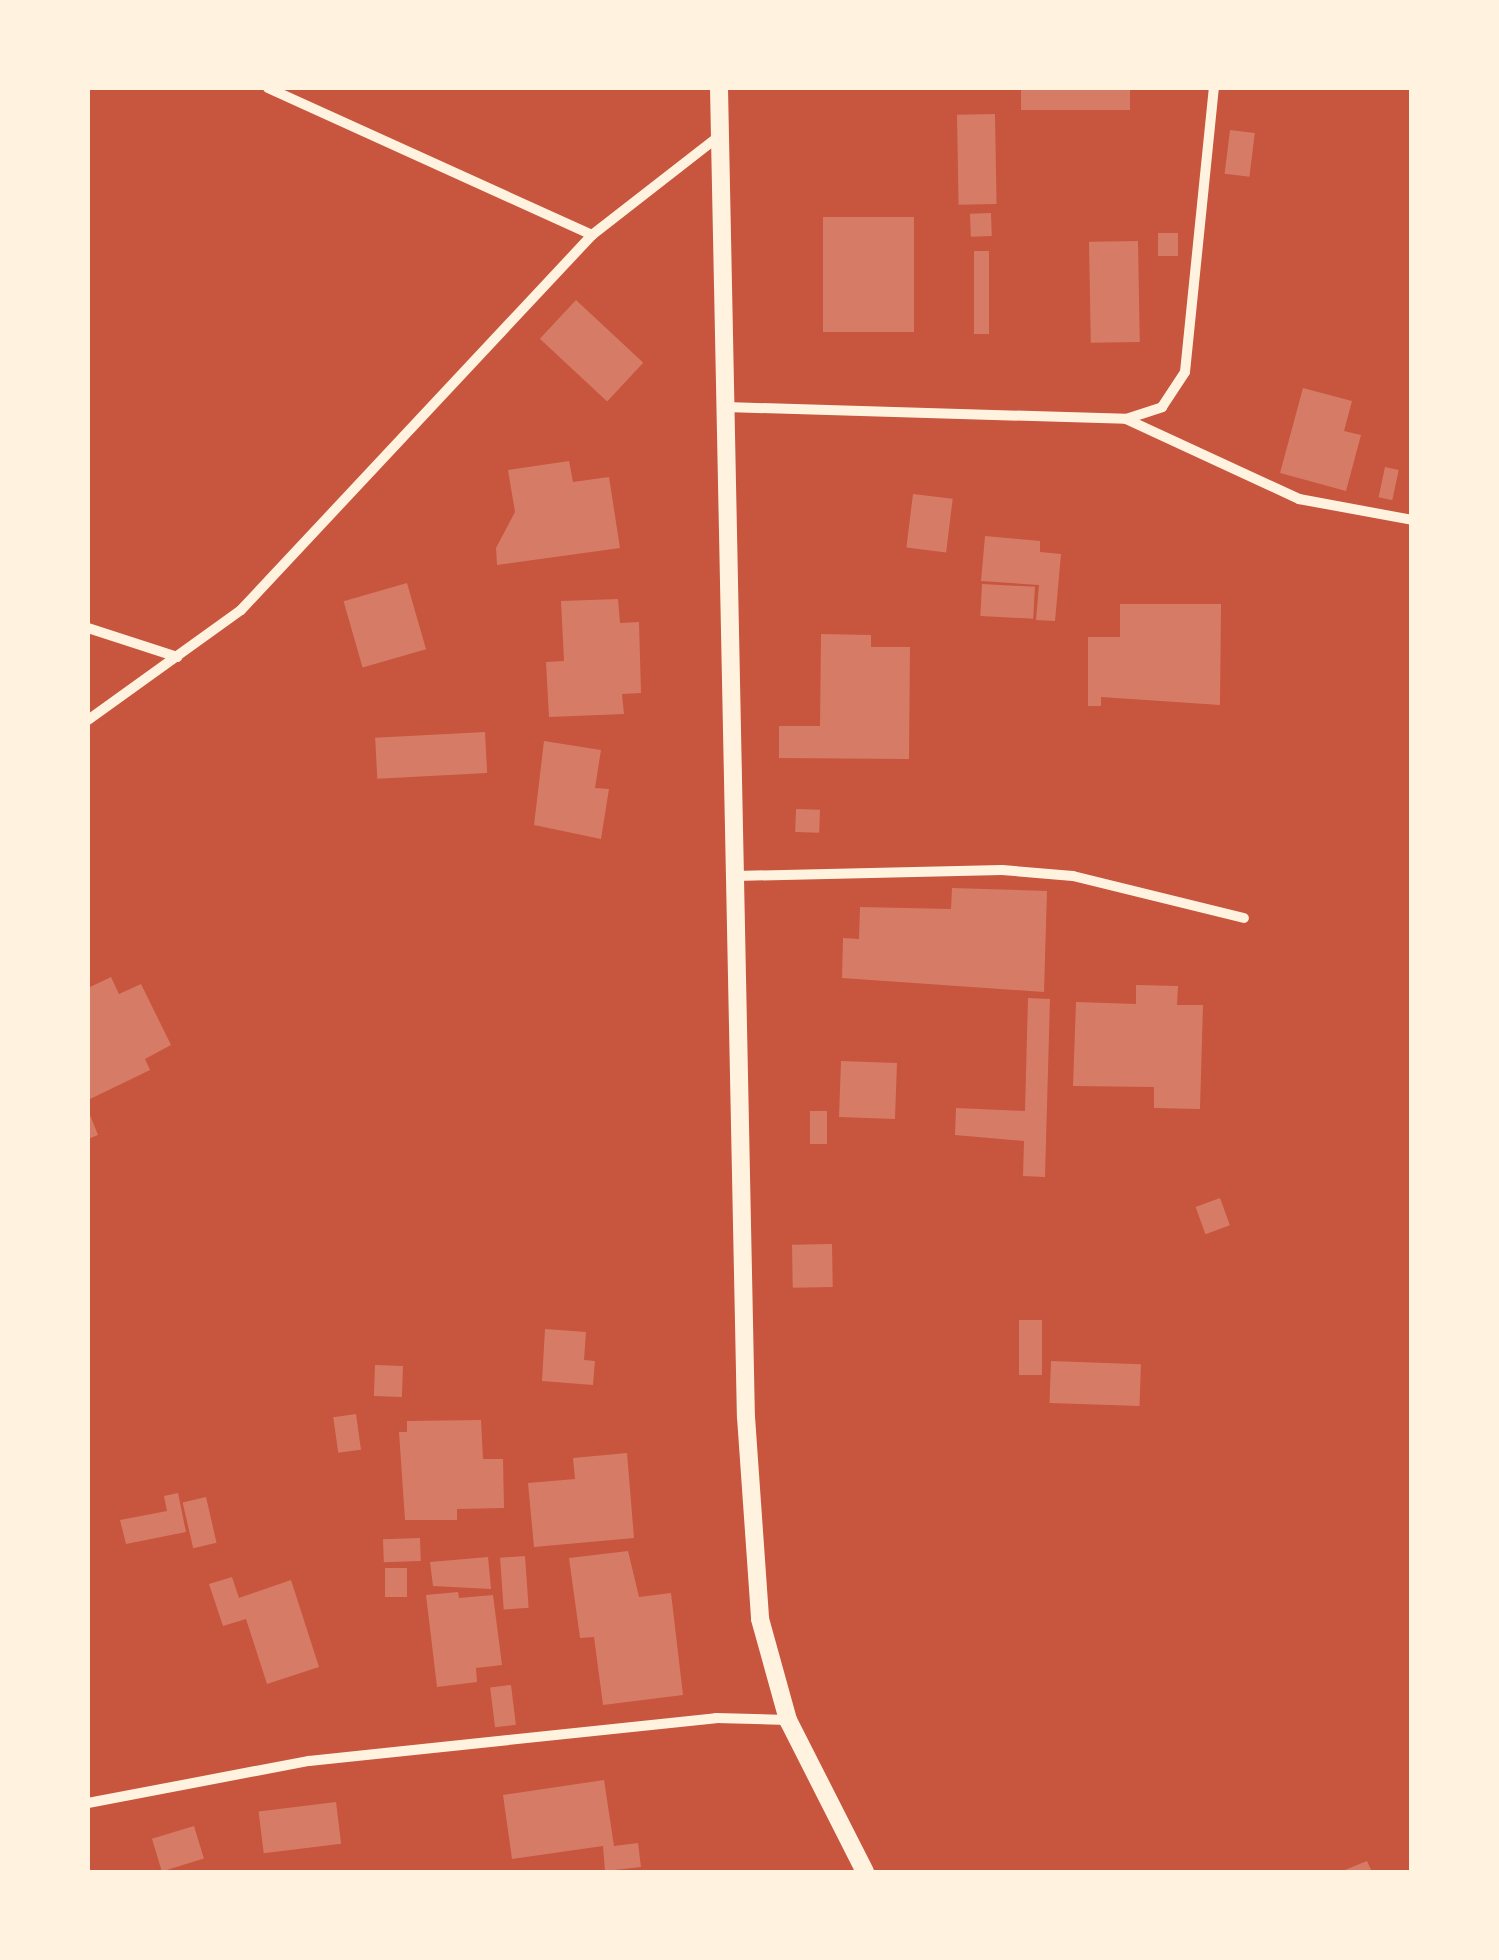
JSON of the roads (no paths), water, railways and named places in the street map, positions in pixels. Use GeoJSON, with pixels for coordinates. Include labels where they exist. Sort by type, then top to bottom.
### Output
{"type":"FeatureCollection","features":[{"type":"Feature","properties":{"kind":"street"},"geometry":{"type":"LineString","coordinates":[[268,88],[592,236]]}},
{"type":"Feature","properties":{"kind":"street"},"geometry":{"type":"LineString","coordinates":[[719,88],[752,1526],[760,1618],[788,1720],[865,1872]]}},
{"type":"Feature","properties":{"kind":"street"},"geometry":{"type":"LineString","coordinates":[[726,407],[1126,419],[1162,406],[1185,372],[1214,88]]}},
{"type":"Feature","properties":{"kind":"street"},"geometry":{"type":"LineString","coordinates":[[88,720],[241,610],[592,236],[719,135]]}},
{"type":"Feature","properties":{"kind":"street"},"geometry":{"type":"LineString","coordinates":[[1126,419],[1299,499],[1412,520]]}},
{"type":"Feature","properties":{"kind":"street"},"geometry":{"type":"LineString","coordinates":[[88,628],[176,657]]}},
{"type":"Feature","properties":{"kind":"street"},"geometry":{"type":"LineString","coordinates":[[736,876],[1002,870],[1074,876],[1244,918]]}},
{"type":"Feature","properties":{"kind":"street"},"geometry":{"type":"LineString","coordinates":[[88,1803],[309,1761],[716,1718],[788,1720]]}}]}
